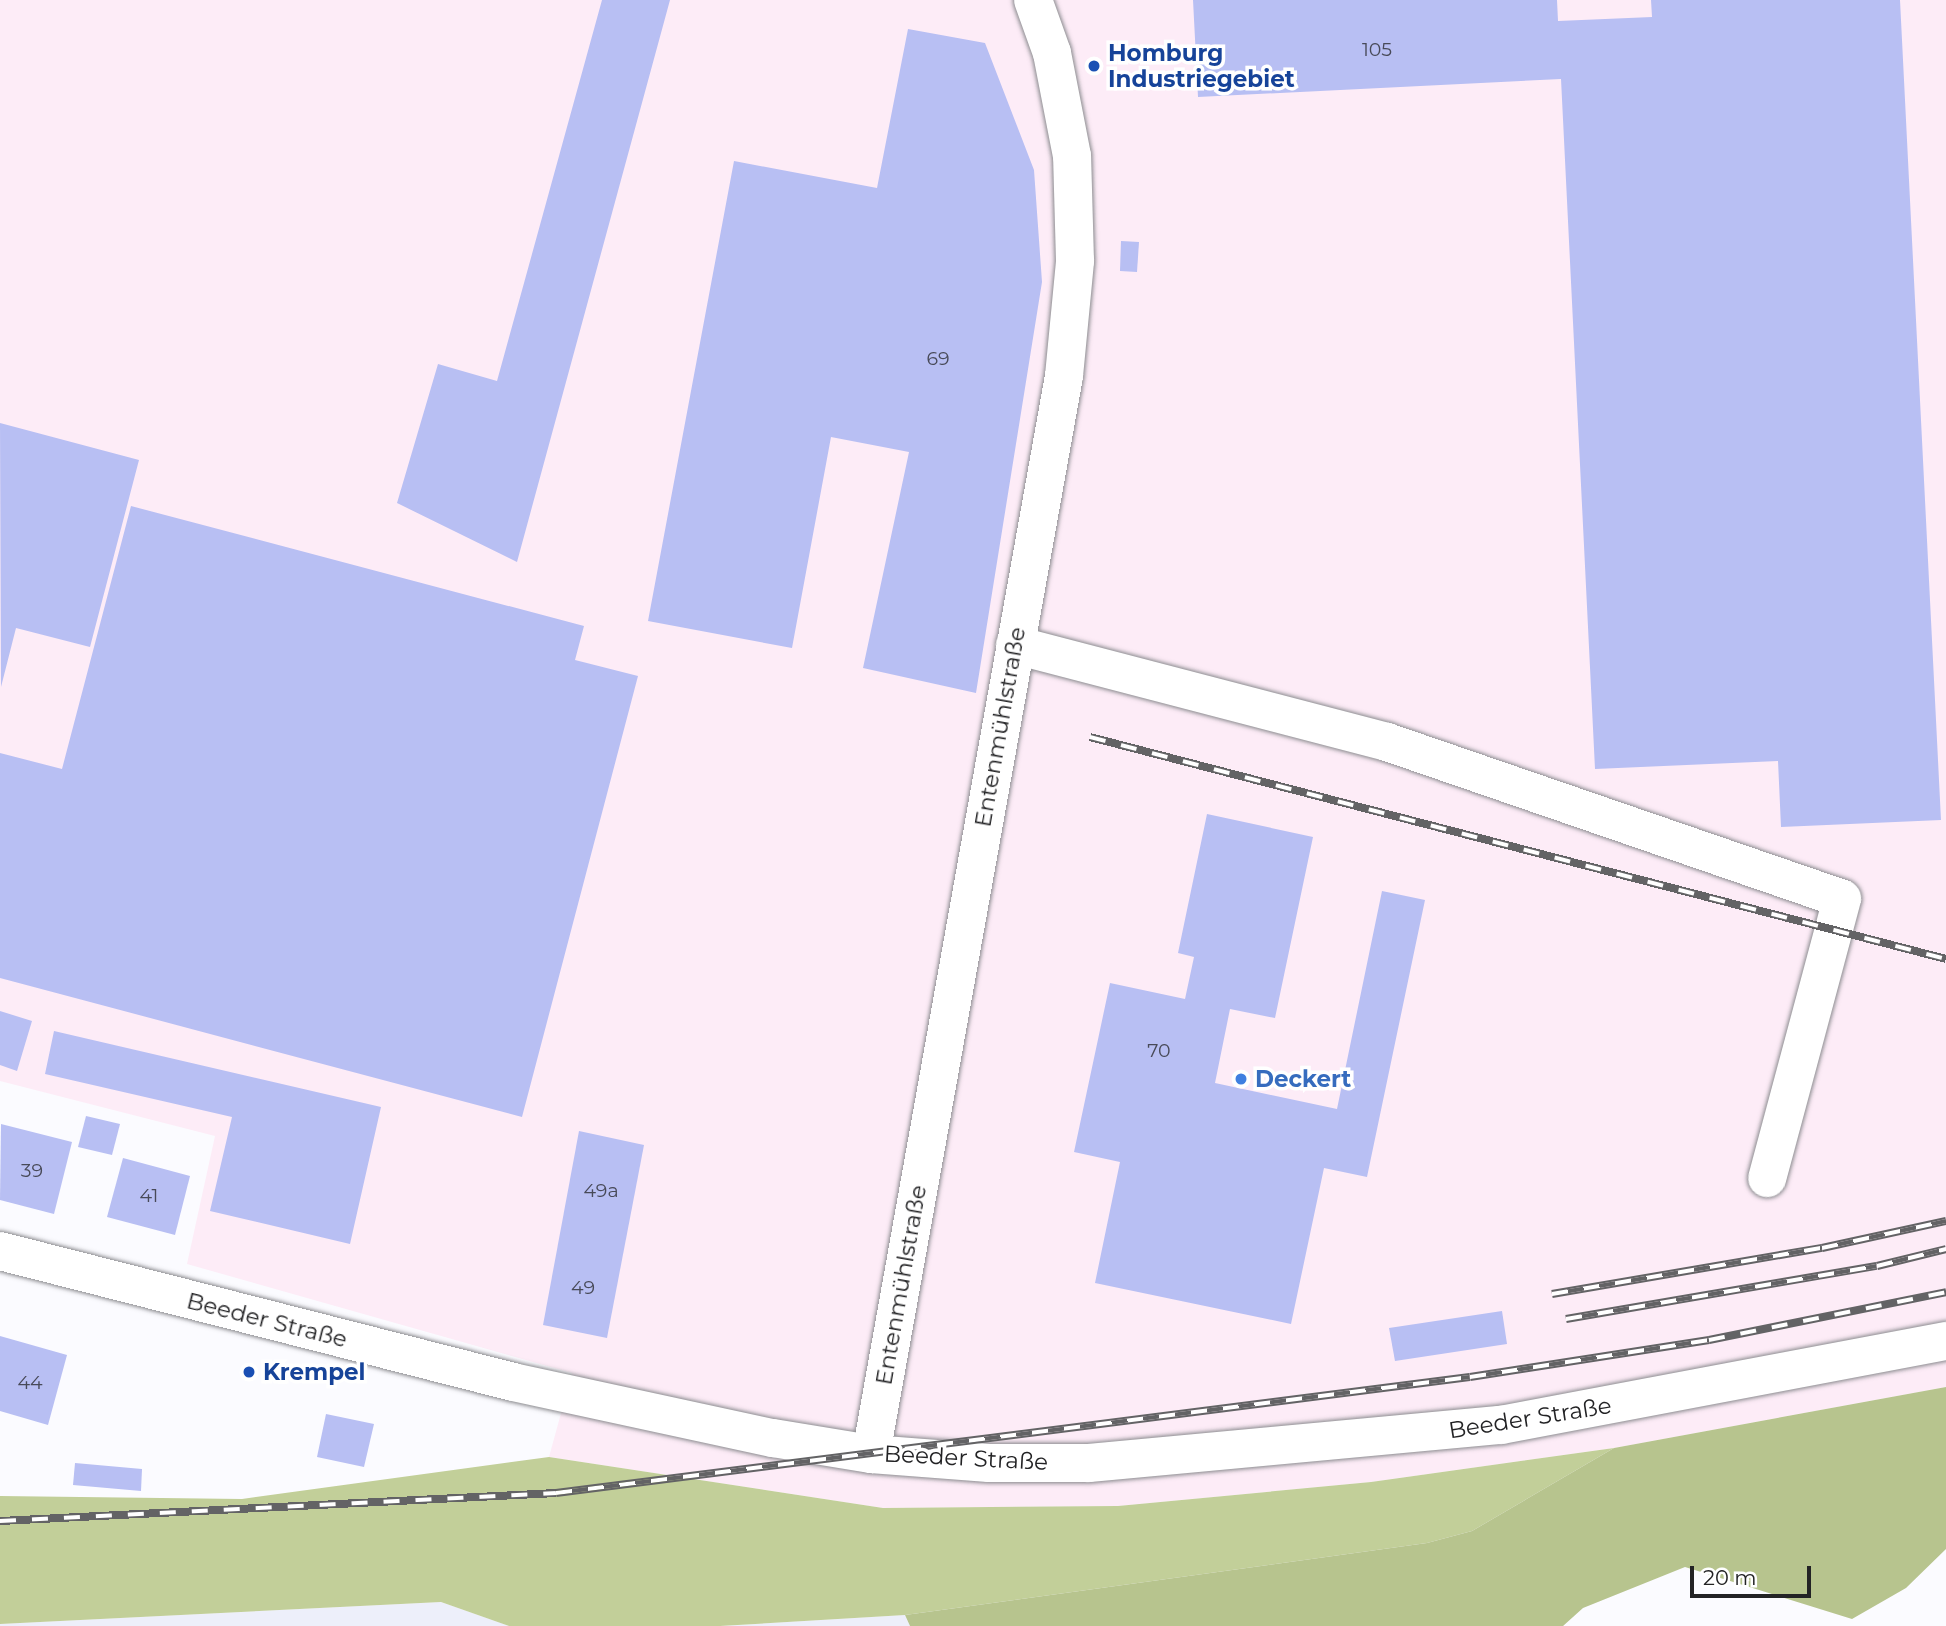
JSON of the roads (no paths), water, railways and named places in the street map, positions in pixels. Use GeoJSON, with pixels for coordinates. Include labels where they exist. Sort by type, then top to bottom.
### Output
{"type":"FeatureCollection","features":[{"type":"Feature","properties":{"kind":"street","name":"Entenmühlstraße"},"geometry":{"type":"LineString","coordinates":[[871,1454],[1064,376],[1075,261],[1072,156],[1052,53],[1033,0]]}},
{"type":"Feature","properties":{"kind":"street"},"geometry":{"type":"LineString","coordinates":[[1015,645],[1388,741],[1842,899],[1767,1178]]}},
{"type":"Feature","properties":{"kind":"street","name":"Beeder Straße"},"geometry":{"type":"LineString","coordinates":[[0,1251],[513,1382],[773,1438],[871,1454],[989,1463],[1089,1463],[1303,1447],[1501,1425],[1946,1341]]}},
{"type":"Feature","properties":{"kind":"railway"},"geometry":{"type":"LineString","coordinates":[[1090,737],[1946,959]]}},
{"type":"Feature","properties":{"kind":"railway"},"geometry":{"type":"LineString","coordinates":[[1552,1294],[1822,1248],[1946,1221]]}},
{"type":"Feature","properties":{"kind":"railway"},"geometry":{"type":"LineString","coordinates":[[1566,1319],[1877,1266],[1946,1249]]}},
{"type":"Feature","properties":{"kind":"railway"},"geometry":{"type":"LineString","coordinates":[[0,1521],[556,1493],[1470,1377],[1709,1340],[1946,1292]]}},
{"type":"Feature","properties":{"kind":"place","name":"Homburg Industriegebiet"},"geometry":{"type":"Point","coordinates":[1094,66]}},
{"type":"Feature","properties":{"kind":"place","name":"Deckert"},"geometry":{"type":"Point","coordinates":[1241,1079]}},
{"type":"Feature","properties":{"kind":"place","name":"Krempel"},"geometry":{"type":"Point","coordinates":[249,1372]}}]}
